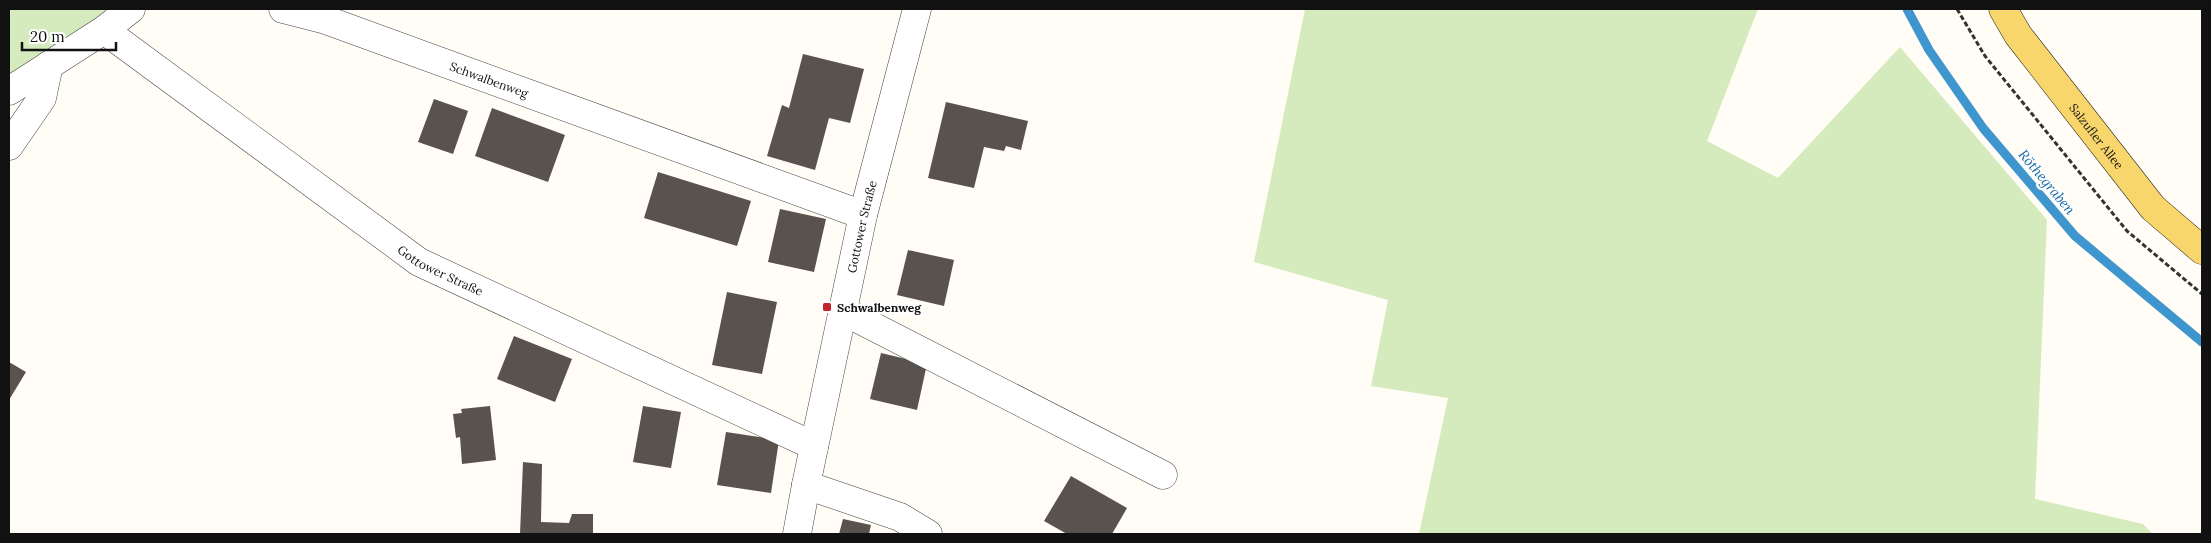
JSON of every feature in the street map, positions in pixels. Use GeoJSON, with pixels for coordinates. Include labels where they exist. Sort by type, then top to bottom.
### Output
{"type":"FeatureCollection","features":[{"type":"Feature","properties":{"kind":"main road","name":"Salzufler Allee"},"geometry":{"type":"LineString","coordinates":[[2004,9],[2018,35],[2153,208],[2202,250]]}},
{"type":"Feature","properties":{"kind":"street"},"geometry":{"type":"LineString","coordinates":[[9,90],[104,30],[131,9]]}},
{"type":"Feature","properties":{"kind":"street","name":"Schwalbenweg"},"geometry":{"type":"LineString","coordinates":[[283,9],[326,20],[863,215]]}},
{"type":"Feature","properties":{"kind":"street","name":"Gottower Straße"},"geometry":{"type":"LineString","coordinates":[[798,534],[806,485],[863,215],[917,9]]}},
{"type":"Feature","properties":{"kind":"street","name":"Gottower Straße"},"geometry":{"type":"LineString","coordinates":[[104,30],[419,262],[814,446]]}},
{"type":"Feature","properties":{"kind":"street"},"geometry":{"type":"LineString","coordinates":[[9,146],[42,98],[49,65]]}},
{"type":"Feature","properties":{"kind":"street"},"geometry":{"type":"LineString","coordinates":[[843,311],[1163,475]]}},
{"type":"Feature","properties":{"kind":"street"},"geometry":{"type":"LineString","coordinates":[[806,485],[900,517],[928,534]]}},
{"type":"Feature","properties":{"kind":"path"},"geometry":{"type":"LineString","coordinates":[[1957,9],[1985,56],[2127,231],[2202,294]]}},
{"type":"Feature","properties":{"kind":"green space"},"geometry":{"type":"Polygon","coordinates":[[[9,9],[131,9],[9,91],[9,9]]]}},
{"type":"Feature","properties":{"kind":"green space"},"geometry":{"type":"Polygon","coordinates":[[[1305,9],[1758,9],[1707,141],[1778,178],[1900,47],[2047,220],[2035,499],[2143,524],[2153,534],[1419,534],[1448,398],[1371,386],[1388,300],[1254,262],[1305,9]]]}},
{"type":"Feature","properties":{"kind":"building"},"geometry":{"type":"Polygon","coordinates":[[[803,54],[864,69],[850,123],[829,118],[815,170],[767,156],[782,105],[789,108],[803,54]]]}},
{"type":"Feature","properties":{"kind":"building"},"geometry":{"type":"Polygon","coordinates":[[[434,99],[468,111],[453,154],[418,142],[434,99]]]}},
{"type":"Feature","properties":{"kind":"building"},"geometry":{"type":"Polygon","coordinates":[[[946,102],[1028,121],[1021,150],[1006,146],[1004,151],[984,147],[974,188],[928,178],[946,102]]]}},
{"type":"Feature","properties":{"kind":"building"},"geometry":{"type":"Polygon","coordinates":[[[492,108],[565,135],[548,182],[475,156],[492,108]]]}},
{"type":"Feature","properties":{"kind":"building"},"geometry":{"type":"Polygon","coordinates":[[[658,172],[751,201],[737,246],[644,218],[658,172]]]}},
{"type":"Feature","properties":{"kind":"building"},"geometry":{"type":"Polygon","coordinates":[[[780,209],[826,219],[814,272],[768,262],[780,209]]]}},
{"type":"Feature","properties":{"kind":"building"},"geometry":{"type":"Polygon","coordinates":[[[908,250],[954,260],[944,306],[897,295],[908,250]]]}},
{"type":"Feature","properties":{"kind":"building"},"geometry":{"type":"Polygon","coordinates":[[[727,292],[777,302],[762,374],[712,365],[727,292]]]}},
{"type":"Feature","properties":{"kind":"building"},"geometry":{"type":"Polygon","coordinates":[[[514,336],[572,359],[555,402],[497,379],[514,336]]]}},
{"type":"Feature","properties":{"kind":"building"},"geometry":{"type":"Polygon","coordinates":[[[881,353],[927,364],[917,410],[870,399],[881,353]]]}},
{"type":"Feature","properties":{"kind":"building"},"geometry":{"type":"Polygon","coordinates":[[[9,362],[26,372],[9,400],[9,362]]]}},
{"type":"Feature","properties":{"kind":"building"},"geometry":{"type":"Polygon","coordinates":[[[490,406],[496,460],[462,464],[460,437],[456,438],[453,414],[462,413],[461,409],[490,406]]]}},
{"type":"Feature","properties":{"kind":"building"},"geometry":{"type":"Polygon","coordinates":[[[643,406],[681,412],[671,468],[633,462],[643,406]]]}},
{"type":"Feature","properties":{"kind":"building"},"geometry":{"type":"Polygon","coordinates":[[[726,432],[779,440],[771,493],[717,485],[726,432]]]}},
{"type":"Feature","properties":{"kind":"building"},"geometry":{"type":"Polygon","coordinates":[[[523,462],[542,464],[541,522],[569,523],[572,514],[593,514],[593,534],[520,534],[523,462]]]}},
{"type":"Feature","properties":{"kind":"building"},"geometry":{"type":"Polygon","coordinates":[[[1071,476],[1127,508],[1112,534],[1067,534],[1044,521],[1071,476]]]}},
{"type":"Feature","properties":{"kind":"building"},"geometry":{"type":"Polygon","coordinates":[[[843,519],[871,525],[869,534],[839,534],[843,519]]]}},
{"type":"Feature","properties":{"kind":"waterway","name":"Röthegraben"},"geometry":{"type":"LineString","coordinates":[[1907,9],[1929,50],[1983,128],[2075,236],[2202,342]]}},
{"type":"Feature","properties":{"kind":"place","name":"Schwalbenweg"},"geometry":{"type":"Point","coordinates":[827,307]}}]}
